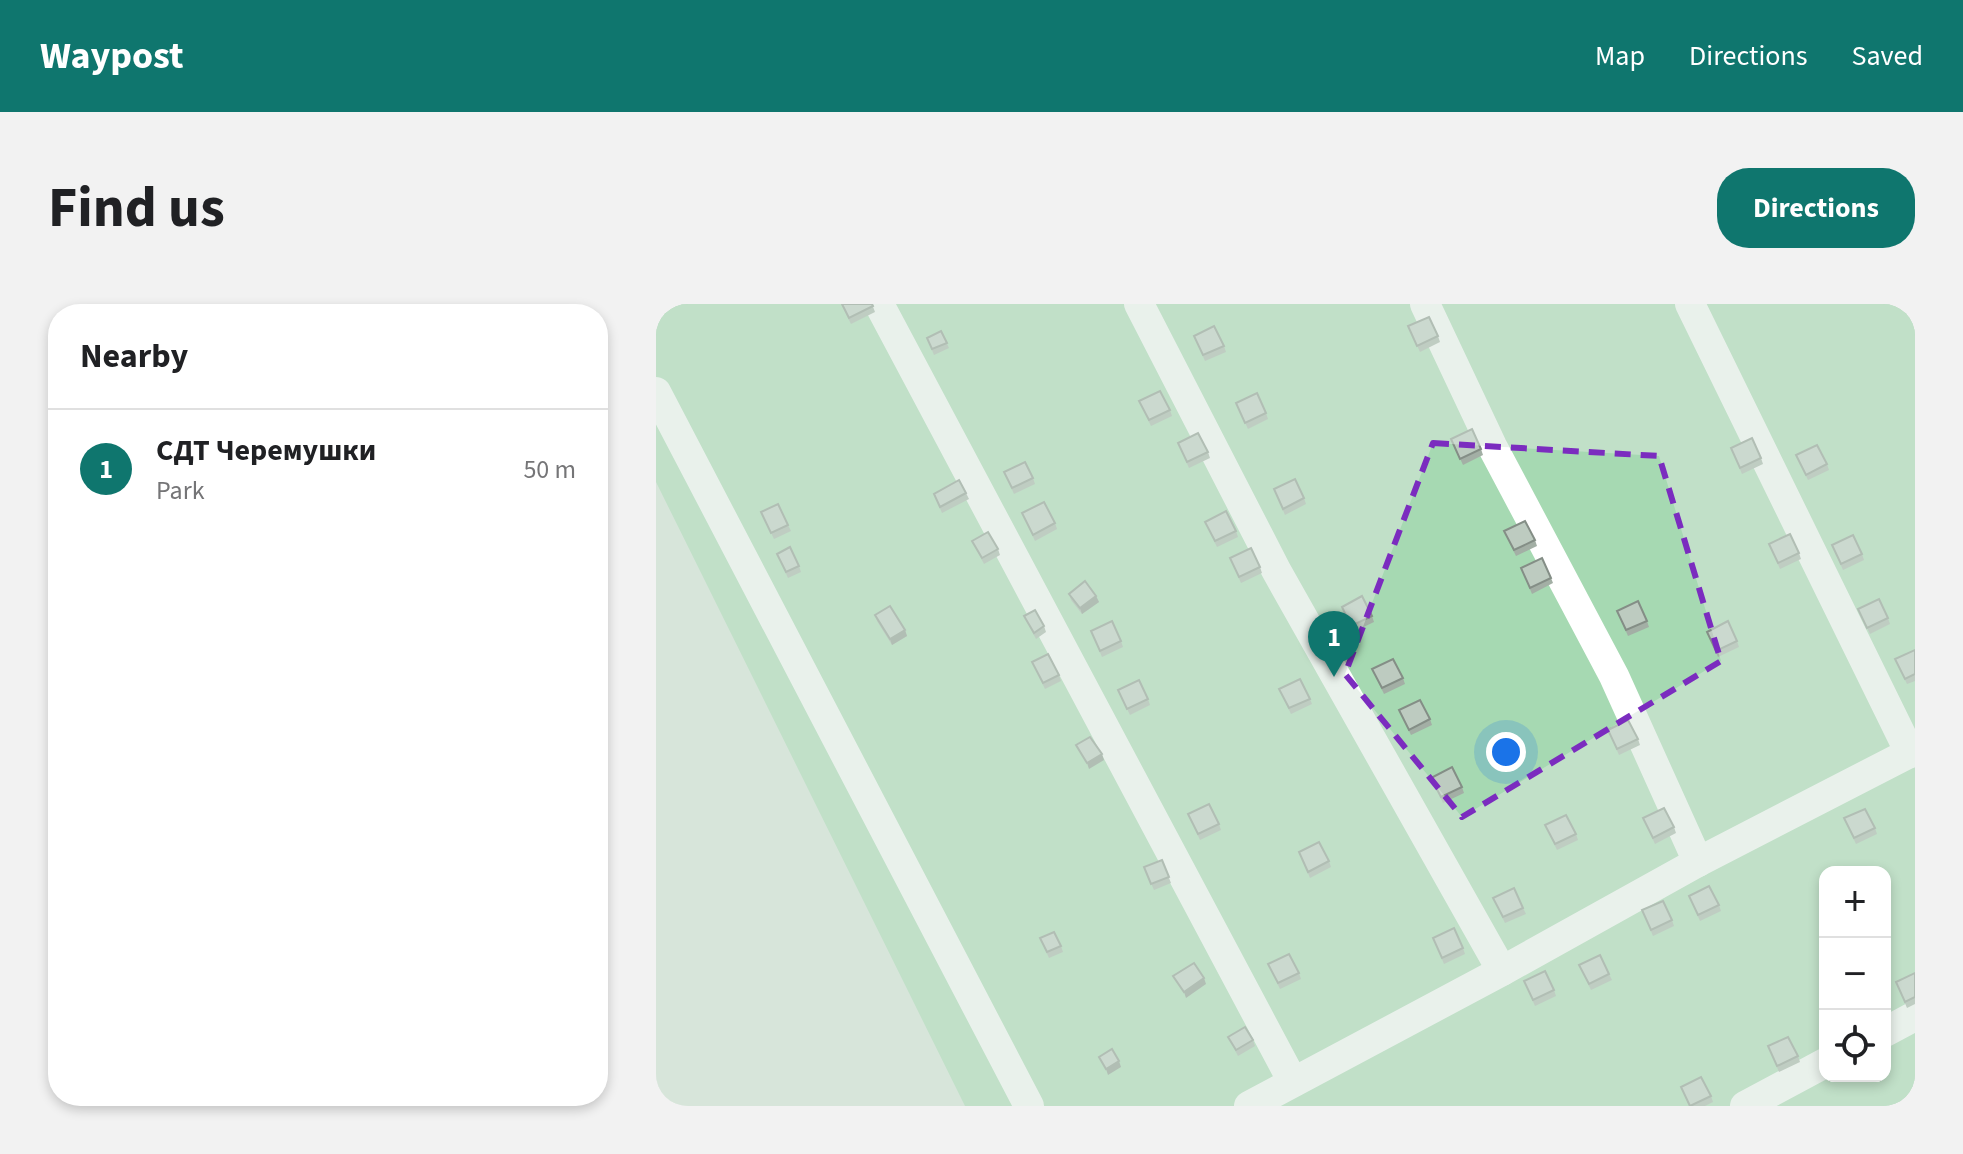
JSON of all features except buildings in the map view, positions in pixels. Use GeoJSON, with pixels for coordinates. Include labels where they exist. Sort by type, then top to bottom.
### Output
{"type":"FeatureCollection","features":[{"type":"Feature","properties":{"kind":"lane"},"geometry":{"type":"LineString","coordinates":[[879,304],[1293,1082]]}},
{"type":"Feature","properties":{"kind":"lane"},"geometry":{"type":"LineString","coordinates":[[1139,304],[1276,570],[1502,971]]}},
{"type":"Feature","properties":{"kind":"lane"},"geometry":{"type":"LineString","coordinates":[[1425,304],[1492,446],[1614,676],[1698,862]]}},
{"type":"Feature","properties":{"kind":"lane"},"geometry":{"type":"LineString","coordinates":[[1249,1106],[1698,862],[1912,751],[1690,304]]}},
{"type":"Feature","properties":{"kind":"lane"},"geometry":{"type":"LineString","coordinates":[[656,392],[1029,1106]]}},
{"type":"Feature","properties":{"kind":"lane"},"geometry":{"type":"LineString","coordinates":[[1891,1029],[1915,1016]]}},
{"type":"Feature","properties":{"kind":"lane"},"geometry":{"type":"LineString","coordinates":[[1745,1106],[1819,1066]]}},
{"type":"Feature","properties":{"kind":"highlighted area"},"geometry":{"type":"Polygon","coordinates":[[[1433,443],[1659,456],[1721,661],[1462,817],[1345,674],[1433,443]]]}},
{"type":"Feature","properties":{"kind":"green space"},"geometry":{"type":"Polygon","coordinates":[[[656,304],[1915,304],[1915,1106],[965,1106],[656,482],[656,304]]]}},
{"type":"Feature","properties":{"kind":"place","name":"СДТ Черемушки"},"geometry":{"type":"Point","coordinates":[1334,677]}}]}
